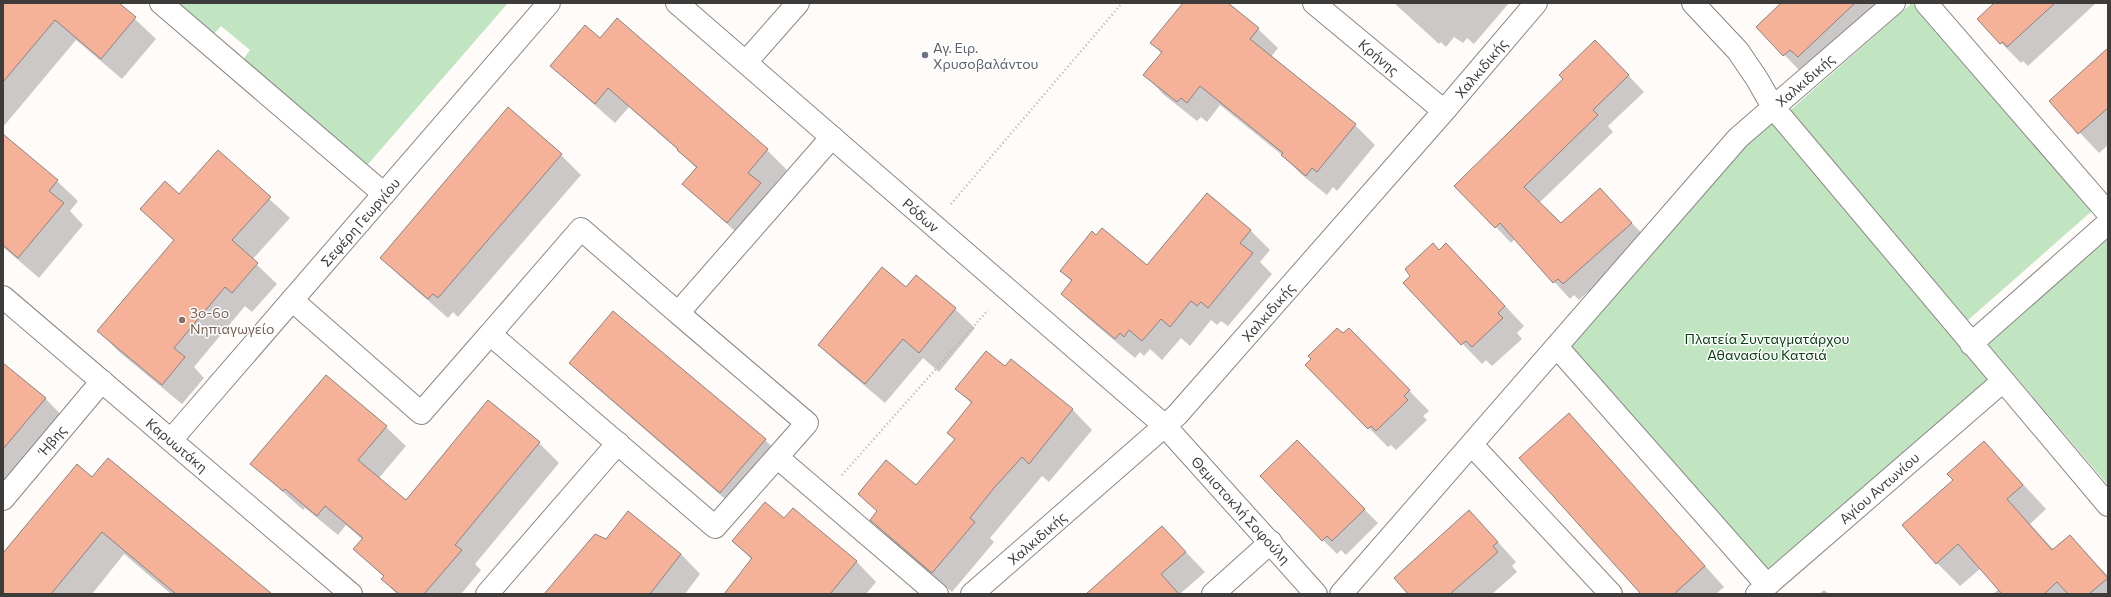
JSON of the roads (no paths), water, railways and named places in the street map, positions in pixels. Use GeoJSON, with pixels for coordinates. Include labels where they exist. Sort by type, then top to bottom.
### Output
{"type":"FeatureCollection","features":[{"type":"Feature","properties":{"kind":"street"},"geometry":{"type":"LineString","coordinates":[[161,3],[384,194]]}},
{"type":"Feature","properties":{"kind":"street","name":"Σεφέρη Γεωργίου"},"geometry":{"type":"LineString","coordinates":[[171,440],[549,3]]}},
{"type":"Feature","properties":{"kind":"street","name":"Ρόδων"},"geometry":{"type":"LineString","coordinates":[[677,3],[1165,426]]}},
{"type":"Feature","properties":{"kind":"street"},"geometry":{"type":"LineString","coordinates":[[746,62],[798,3]]}},
{"type":"Feature","properties":{"kind":"street","name":"Χαλκιδικής"},"geometry":{"type":"LineString","coordinates":[[972,594],[1184,408],[1444,111],[1536,3]]}},
{"type":"Feature","properties":{"kind":"street"},"geometry":{"type":"LineString","coordinates":[[1693,3],[1738,51],[1752,70],[1773,107],[2108,505]]}},
{"type":"Feature","properties":{"kind":"street","name":"Χαλκιδικής"},"geometry":{"type":"LineString","coordinates":[[1341,594],[1738,138],[1894,3]]}},
{"type":"Feature","properties":{"kind":"street"},"geometry":{"type":"LineString","coordinates":[[1926,3],[2108,213]]}},
{"type":"Feature","properties":{"kind":"street","name":"Κρήνης"},"geometry":{"type":"LineString","coordinates":[[1321,5],[1444,111]]}},
{"type":"Feature","properties":{"kind":"street"},"geometry":{"type":"LineString","coordinates":[[678,313],[832,137]]}},
{"type":"Feature","properties":{"kind":"street"},"geometry":{"type":"LineString","coordinates":[[1971,344],[2108,223]]}},
{"type":"Feature","properties":{"kind":"street"},"geometry":{"type":"LineString","coordinates":[[292,300],[421,413],[581,229],[807,423],[715,528],[490,334]]}},
{"type":"Feature","properties":{"kind":"street","name":"Καρυωτάκη"},"geometry":{"type":"LineString","coordinates":[[3,297],[352,594]]}},
{"type":"Feature","properties":{"kind":"street"},"geometry":{"type":"LineString","coordinates":[[1557,347],[1762,589]]}},
{"type":"Feature","properties":{"kind":"street","name":"Ήβης"},"geometry":{"type":"LineString","coordinates":[[3,499],[102,381]]}},
{"type":"Feature","properties":{"kind":"street","name":"Αγίου Αντωνίου"},"geometry":{"type":"LineString","coordinates":[[1762,589],[2003,381]]}},
{"type":"Feature","properties":{"kind":"street","name":"Θεμιστοκλή Σοφούλη"},"geometry":{"type":"LineString","coordinates":[[1165,426],[1271,542],[1316,594]]}},
{"type":"Feature","properties":{"kind":"street"},"geometry":{"type":"LineString","coordinates":[[487,594],[618,443]]}},
{"type":"Feature","properties":{"kind":"street"},"geometry":{"type":"LineString","coordinates":[[1472,445],[1611,594]]}},
{"type":"Feature","properties":{"kind":"street"},"geometry":{"type":"LineString","coordinates":[[777,457],[937,594]]}},
{"type":"Feature","properties":{"kind":"street"},"geometry":{"type":"LineString","coordinates":[[1213,594],[1271,542]]}},
{"type":"Feature","properties":{"kind":"place","name":"Αγ. Ειρ. Χρυσοβαλάντου"},"geometry":{"type":"Point","coordinates":[925,55]}},
{"type":"Feature","properties":{"kind":"place","name":"3ο-6ο Νηπιαγωγείο"},"geometry":{"type":"Point","coordinates":[182,320]}},
{"type":"Feature","properties":{"kind":"park label","name":"Πλατεία Συνταγματάρχου Αθανασίου Κατσιά"},"geometry":{"type":"Point","coordinates":[1767,346]}}]}
